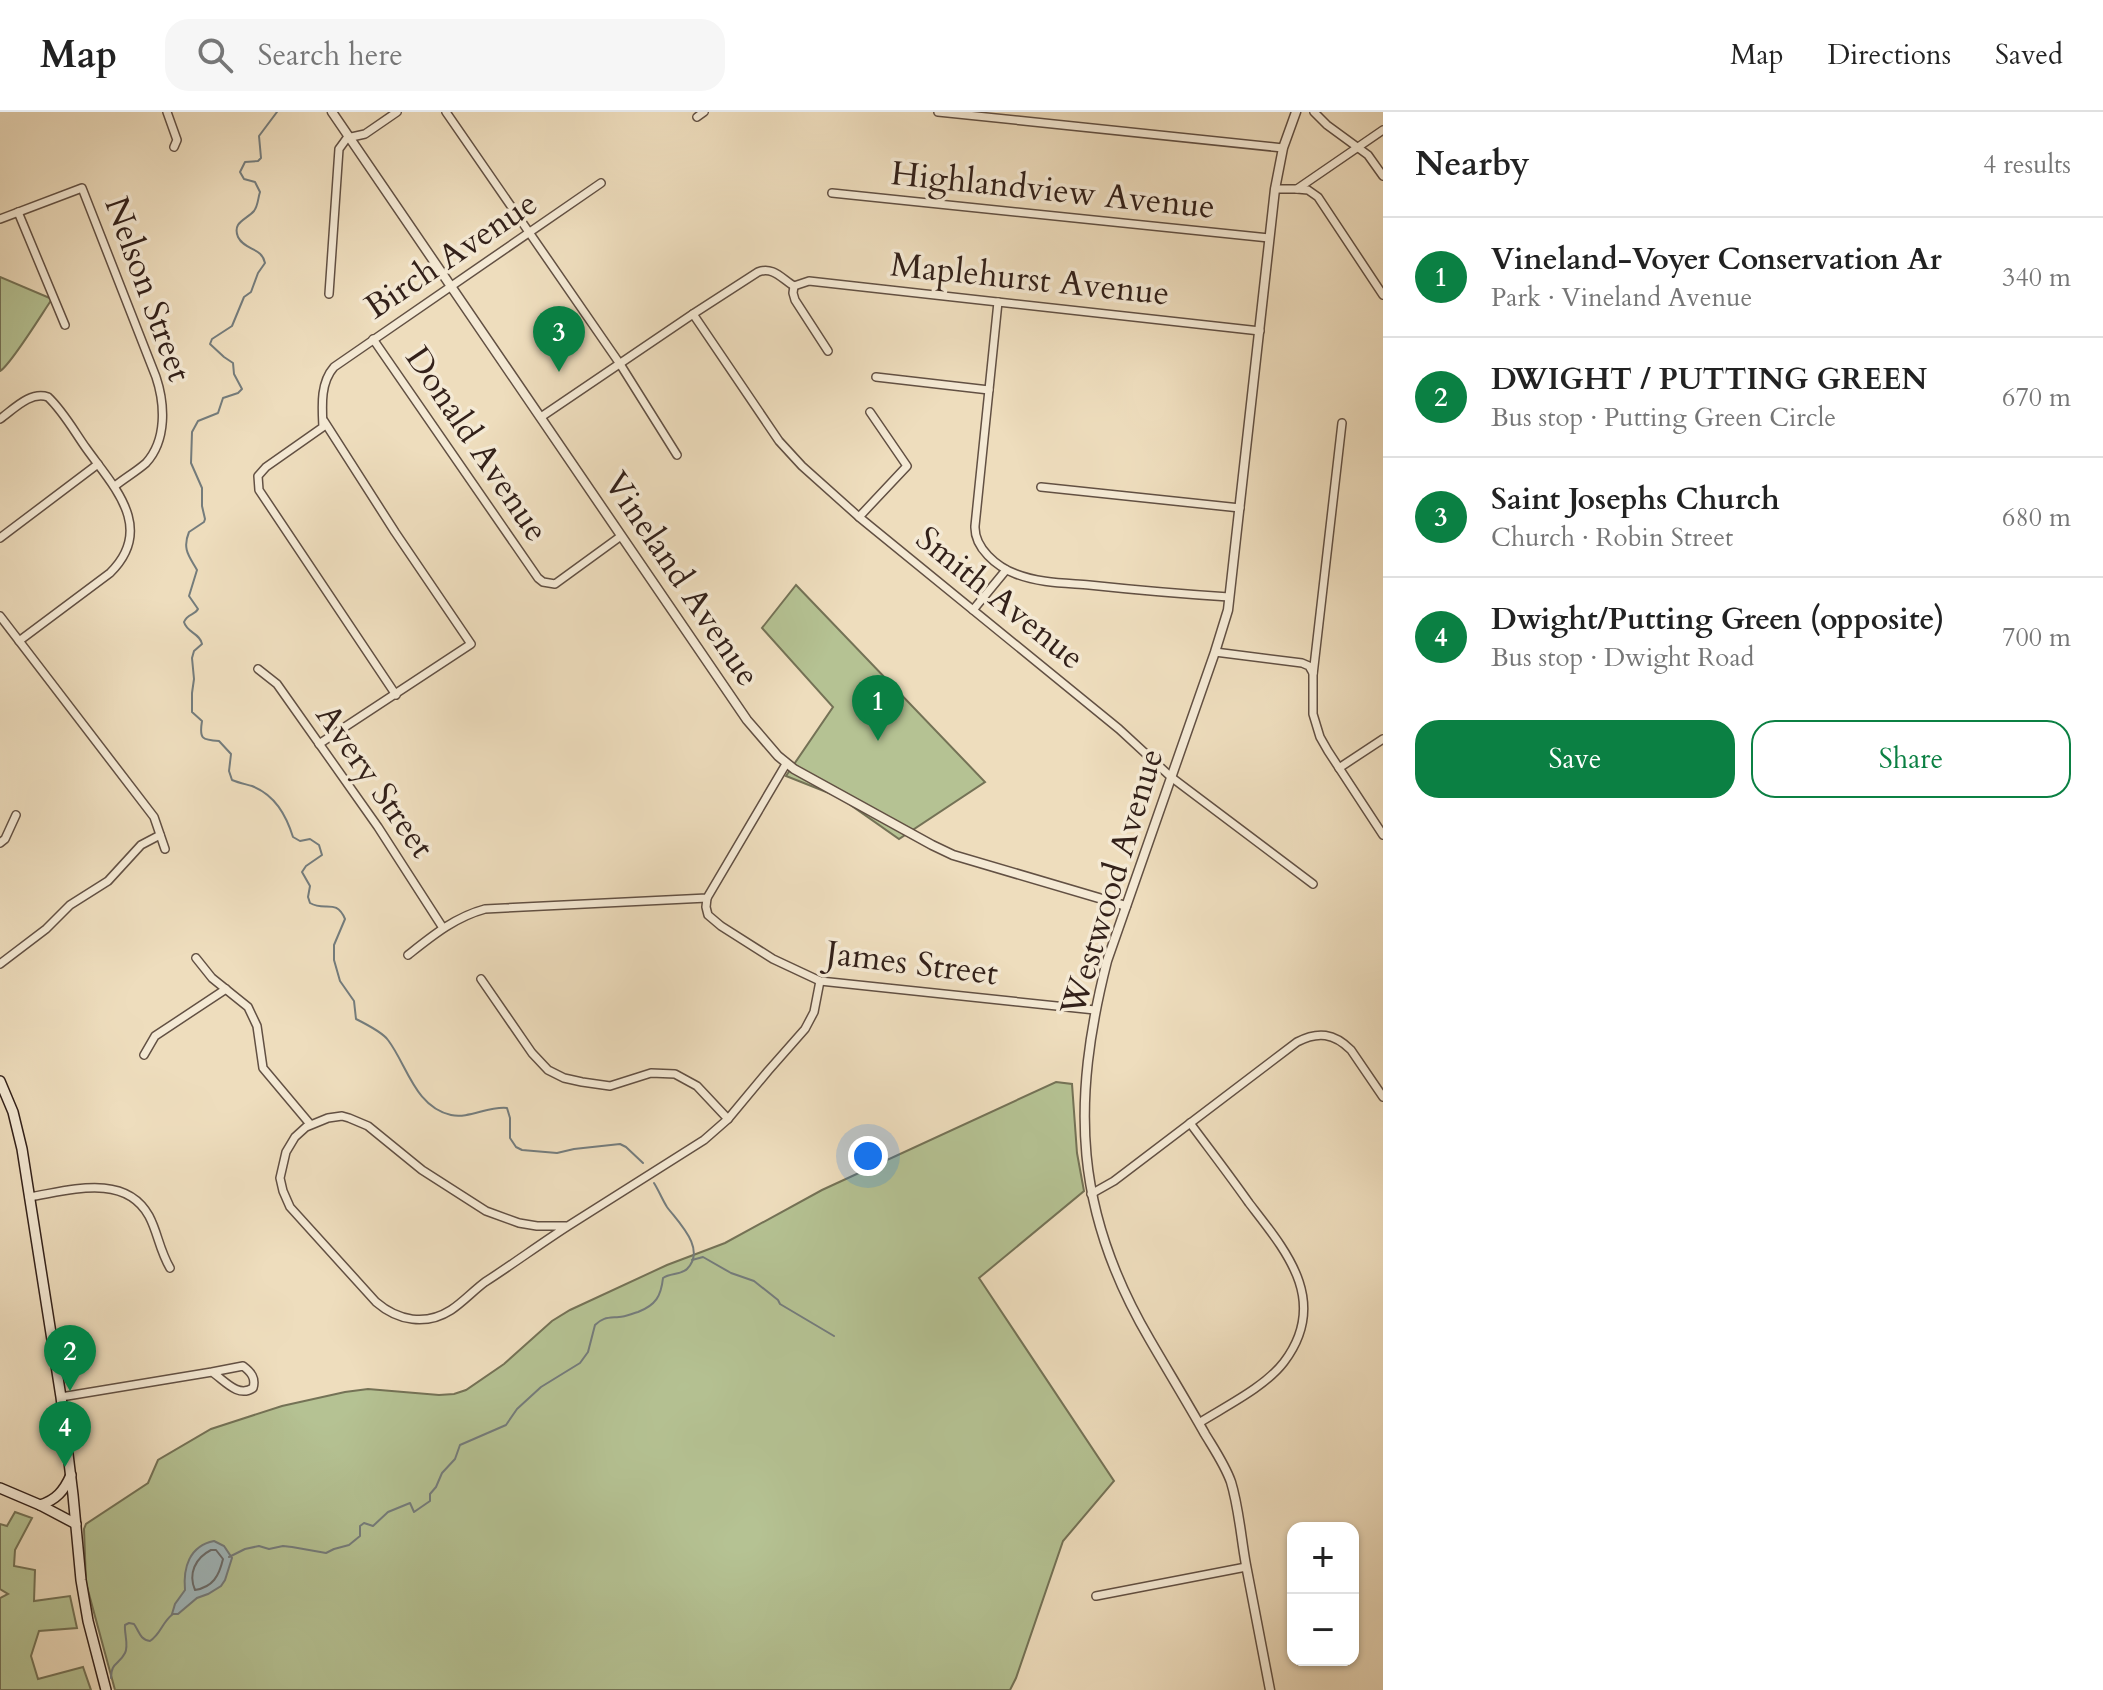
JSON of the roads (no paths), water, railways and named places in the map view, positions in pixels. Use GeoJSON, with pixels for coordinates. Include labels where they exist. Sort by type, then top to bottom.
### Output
{"type":"FeatureCollection","features":[{"type":"Feature","properties":{"kind":"main road"},"geometry":{"type":"LineString","coordinates":[[0,1081],[17,1127],[61,1397],[79,1571],[86,1614],[106,1690]]}},
{"type":"Feature","properties":{"kind":"main road"},"geometry":{"type":"LineString","coordinates":[[40,1505],[57,1498],[71,1475]]}},
{"type":"Feature","properties":{"kind":"main road"},"geometry":{"type":"LineString","coordinates":[[0,1488],[76,1524]]}},
{"type":"Feature","properties":{"kind":"street"},"geometry":{"type":"LineString","coordinates":[[167,112],[177,140],[174,147]]}},
{"type":"Feature","properties":{"kind":"street","name":"Vineland Avenue"},"geometry":{"type":"LineString","coordinates":[[332,112],[747,720],[786,764],[953,855],[1126,906]]}},
{"type":"Feature","properties":{"kind":"street"},"geometry":{"type":"LineString","coordinates":[[329,294],[337,158],[341,145],[351,136],[365,134],[397,112]]}},
{"type":"Feature","properties":{"kind":"street"},"geometry":{"type":"LineString","coordinates":[[446,112],[620,364],[677,455]]}},
{"type":"Feature","properties":{"kind":"street"},"geometry":{"type":"LineString","coordinates":[[938,112],[1017,116],[1283,148]]}},
{"type":"Feature","properties":{"kind":"street","name":"Westwood Avenue"},"geometry":{"type":"LineString","coordinates":[[1270,1690],[1231,1482],[1142,1326],[1108,1257],[1091,1194],[1084,1097],[1095,1010],[1107,961],[1227,614],[1275,189],[1283,148],[1296,112]]}},
{"type":"Feature","properties":{"kind":"street"},"geometry":{"type":"LineString","coordinates":[[1314,112],[1368,155],[1383,176]]}},
{"type":"Feature","properties":{"kind":"street"},"geometry":{"type":"LineString","coordinates":[[1297,189],[1383,130]]}},
{"type":"Feature","properties":{"kind":"street","name":"Birch Avenue"},"geometry":{"type":"LineString","coordinates":[[323,419],[324,389],[331,370],[601,183]]}},
{"type":"Feature","properties":{"kind":"street","name":"Nelson Street"},"geometry":{"type":"LineString","coordinates":[[18,212],[82,188],[156,377],[162,397],[162,419],[155,447],[145,463],[115,486]]}},
{"type":"Feature","properties":{"kind":"street"},"geometry":{"type":"LineString","coordinates":[[1275,189],[1308,190],[1318,197],[1383,295]]}},
{"type":"Feature","properties":{"kind":"street","name":"Highlandview Avenue"},"geometry":{"type":"LineString","coordinates":[[832,193],[1269,238]]}},
{"type":"Feature","properties":{"kind":"street"},"geometry":{"type":"LineString","coordinates":[[0,219],[18,212],[65,325]]}},
{"type":"Feature","properties":{"kind":"street"},"geometry":{"type":"LineString","coordinates":[[541,417],[693,314],[765,270],[774,272],[794,286],[795,300],[828,351]]}},
{"type":"Feature","properties":{"kind":"street","name":"Maplehurst Avenue"},"geometry":{"type":"LineString","coordinates":[[794,286],[809,281],[1260,331]]}},
{"type":"Feature","properties":{"kind":"street"},"geometry":{"type":"LineString","coordinates":[[998,302],[974,532],[981,547],[1006,570],[1023,577],[1229,597]]}},
{"type":"Feature","properties":{"kind":"street","name":"Smith Avenue"},"geometry":{"type":"LineString","coordinates":[[693,314],[779,441],[796,461],[859,517],[1119,729],[1171,777],[1313,884]]}},
{"type":"Feature","properties":{"kind":"street","name":"Donald Avenue"},"geometry":{"type":"LineString","coordinates":[[373,339],[543,582],[550,584],[560,581],[621,536]]}},
{"type":"Feature","properties":{"kind":"street"},"geometry":{"type":"LineString","coordinates":[[876,377],[989,390]]}},
{"type":"Feature","properties":{"kind":"street"},"geometry":{"type":"LineString","coordinates":[[0,419],[27,399],[45,396],[54,403],[115,486],[128,517],[129,538],[123,559],[110,573],[19,641]]}},
{"type":"Feature","properties":{"kind":"street"},"geometry":{"type":"LineString","coordinates":[[859,517],[907,466],[870,412]]}},
{"type":"Feature","properties":{"kind":"street"},"geometry":{"type":"LineString","coordinates":[[323,419],[320,431],[266,467],[257,478],[259,490],[396,695]]}},
{"type":"Feature","properties":{"kind":"street"},"geometry":{"type":"LineString","coordinates":[[319,744],[471,644],[323,419]]}},
{"type":"Feature","properties":{"kind":"street"},"geometry":{"type":"LineString","coordinates":[[1342,423],[1313,675],[1313,710],[1325,746],[1383,835]]}},
{"type":"Feature","properties":{"kind":"street"},"geometry":{"type":"LineString","coordinates":[[0,538],[98,464]]}},
{"type":"Feature","properties":{"kind":"street"},"geometry":{"type":"LineString","coordinates":[[1041,487],[1240,508]]}},
{"type":"Feature","properties":{"kind":"street"},"geometry":{"type":"LineString","coordinates":[[973,610],[1006,570]]}},
{"type":"Feature","properties":{"kind":"street"},"geometry":{"type":"LineString","coordinates":[[0,616],[154,817],[165,849]]}},
{"type":"Feature","properties":{"kind":"street"},"geometry":{"type":"LineString","coordinates":[[1215,652],[1302,663],[1311,669],[1313,675]]}},
{"type":"Feature","properties":{"kind":"street","name":"Avery Street"},"geometry":{"type":"LineString","coordinates":[[258,669],[277,684],[378,827],[443,928]]}},
{"type":"Feature","properties":{"kind":"street"},"geometry":{"type":"LineString","coordinates":[[1339,768],[1383,739]]}},
{"type":"Feature","properties":{"kind":"street"},"geometry":{"type":"LineString","coordinates":[[408,955],[443,928],[476,911],[500,907],[707,898],[786,764]]}},
{"type":"Feature","properties":{"kind":"street"},"geometry":{"type":"LineString","coordinates":[[0,843],[16,815]]}},
{"type":"Feature","properties":{"kind":"street"},"geometry":{"type":"LineString","coordinates":[[0,964],[46,929],[70,905],[108,881],[141,845],[160,835]]}},
{"type":"Feature","properties":{"kind":"street","name":"James Street"},"geometry":{"type":"LineString","coordinates":[[707,898],[708,915],[721,926],[773,959],[820,981],[1095,1010]]}},
{"type":"Feature","properties":{"kind":"street"},"geometry":{"type":"LineString","coordinates":[[196,958],[212,978],[245,1004],[254,1018],[265,1073],[310,1124]]}},
{"type":"Feature","properties":{"kind":"street"},"geometry":{"type":"LineString","coordinates":[[481,979],[543,1066],[559,1076],[610,1086],[651,1073],[675,1074],[697,1086],[728,1119]]}},
{"type":"Feature","properties":{"kind":"street"},"geometry":{"type":"LineString","coordinates":[[568,1226],[519,1223],[486,1211],[422,1170],[374,1130],[361,1122],[337,1116],[310,1124],[295,1137],[286,1152],[280,1178],[290,1207],[382,1307],[395,1316],[418,1320],[447,1312],[479,1286],[568,1226],[704,1140],[728,1119],[805,1029],[814,1012],[820,981]]}},
{"type":"Feature","properties":{"kind":"street"},"geometry":{"type":"LineString","coordinates":[[144,1055],[155,1036],[226,989]]}},
{"type":"Feature","properties":{"kind":"street"},"geometry":{"type":"LineString","coordinates":[[1091,1194],[1114,1181],[1297,1042],[1318,1034],[1338,1038],[1345,1044],[1383,1097]]}},
{"type":"Feature","properties":{"kind":"street"},"geometry":{"type":"LineString","coordinates":[[1190,1123],[1287,1252],[1303,1294],[1304,1308],[1298,1339],[1284,1363],[1264,1381],[1199,1423]]}},
{"type":"Feature","properties":{"kind":"street"},"geometry":{"type":"LineString","coordinates":[[29,1197],[100,1187],[124,1192],[137,1200],[148,1214],[159,1249],[170,1268]]}},
{"type":"Feature","properties":{"kind":"street"},"geometry":{"type":"LineString","coordinates":[[61,1397],[243,1366],[252,1374],[253,1388],[240,1392],[212,1372]]}},
{"type":"Feature","properties":{"kind":"street"},"geometry":{"type":"LineString","coordinates":[[1096,1596],[1246,1567]]}},
{"type":"Feature","properties":{"kind":"water"},"geometry":{"type":"Polygon","coordinates":[[[214,1541],[224,1546],[232,1558],[225,1580],[221,1586],[197,1598],[178,1614],[172,1614],[185,1590],[189,1559],[199,1548],[214,1541]]]}},
{"type":"Feature","properties":{"kind":"waterway"},"geometry":{"type":"LineString","coordinates":[[277,112],[259,136],[261,158],[245,162],[240,172],[244,179],[255,182],[260,192],[254,211],[238,225],[238,237],[260,254],[265,263],[251,292],[244,297],[232,326],[212,339],[210,344],[233,363],[234,374],[242,389],[223,398],[218,413],[198,421],[192,432],[191,463],[202,488],[205,519],[189,532],[186,543],[187,552],[197,570],[189,596],[198,609],[184,622],[202,644],[194,651],[192,658],[192,712],[202,721],[203,737],[219,741],[231,754],[229,771],[232,780],[252,786],[273,800],[293,837],[300,841],[310,839],[319,845],[322,855],[302,872],[310,886],[310,903],[334,907],[345,919],[334,945],[334,960],[340,981],[354,1001],[356,1019],[388,1040],[420,1094],[439,1111],[451,1115],[507,1108],[510,1138],[522,1150],[557,1153],[620,1144],[643,1163]]}},
{"type":"Feature","properties":{"kind":"waterway"},"geometry":{"type":"LineString","coordinates":[[229,1557],[259,1546],[269,1549],[283,1546],[326,1553],[349,1545],[360,1536],[360,1526],[364,1523],[373,1526],[388,1512],[410,1503],[414,1512],[430,1501],[430,1494],[442,1473],[455,1459],[460,1445],[506,1425],[517,1409],[541,1387],[580,1363],[588,1352],[598,1322],[638,1312],[649,1306],[659,1295],[663,1278],[687,1269],[694,1253],[689,1236],[654,1183]]}},
{"type":"Feature","properties":{"kind":"waterway"},"geometry":{"type":"LineString","coordinates":[[692,1260],[703,1257],[731,1273],[754,1281],[780,1304],[834,1336]]}},
{"type":"Feature","properties":{"kind":"waterway"},"geometry":{"type":"LineString","coordinates":[[111,1678],[114,1666],[126,1650],[125,1625],[134,1624],[142,1637],[150,1641],[173,1614]]}},
{"type":"Feature","properties":{"kind":"place","name":"Saint Josephs Church"},"geometry":{"type":"Point","coordinates":[559,372]}},
{"type":"Feature","properties":{"kind":"place","name":"Vineland-Voyer Conservation Ar"},"geometry":{"type":"Point","coordinates":[878,741]}},
{"type":"Feature","properties":{"kind":"place","name":"DWIGHT / PUTTING GREEN"},"geometry":{"type":"Point","coordinates":[70,1391]}},
{"type":"Feature","properties":{"kind":"place","name":"Dwight/Putting Green (opposite)"},"geometry":{"type":"Point","coordinates":[65,1467]}}]}
